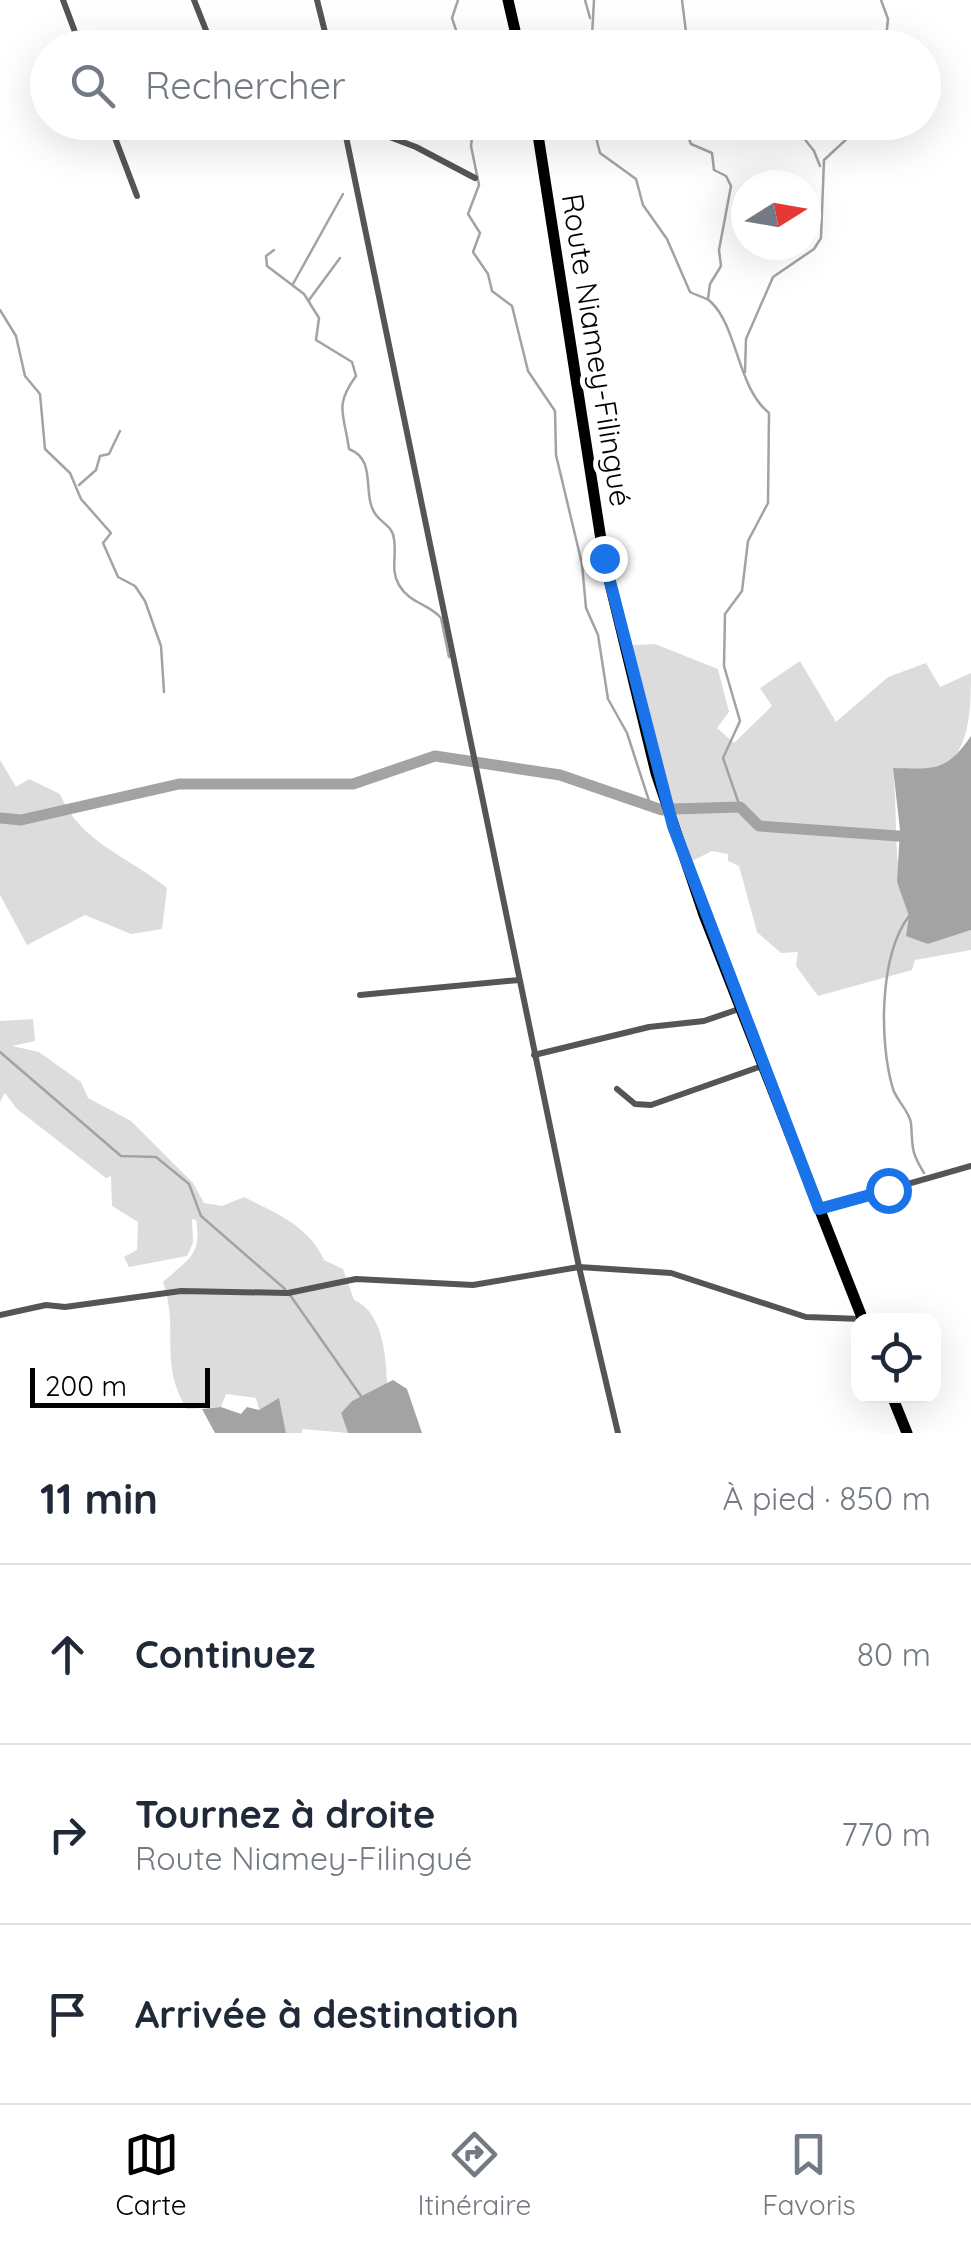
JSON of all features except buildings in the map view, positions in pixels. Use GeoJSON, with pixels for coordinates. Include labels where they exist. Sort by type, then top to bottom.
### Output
{"type":"FeatureCollection","features":[{"type":"Feature","properties":{"kind":"main road"},"geometry":{"type":"LineString","coordinates":[[508,0],[515,30]]}},
{"type":"Feature","properties":{"kind":"main road","name":"Route Niamey-Filingué"},"geometry":{"type":"LineString","coordinates":[[539,140],[582,433],[617,625],[667,809],[859,1313]]}},
{"type":"Feature","properties":{"kind":"main road"},"geometry":{"type":"LineString","coordinates":[[895,1403],[906,1433]]}},
{"type":"Feature","properties":{"kind":"street"},"geometry":{"type":"LineString","coordinates":[[63,0],[74,30]]}},
{"type":"Feature","properties":{"kind":"street"},"geometry":{"type":"LineString","coordinates":[[194,0],[205,30]]}},
{"type":"Feature","properties":{"kind":"street"},"geometry":{"type":"LineString","coordinates":[[317,0],[324,30]]}},
{"type":"Feature","properties":{"kind":"street"},"geometry":{"type":"LineString","coordinates":[[117,140],[138,196]]}},
{"type":"Feature","properties":{"kind":"street"},"geometry":{"type":"LineString","coordinates":[[351,140],[534,1055],[578,1267],[618,1433]]}},
{"type":"Feature","properties":{"kind":"street"},"geometry":{"type":"LineString","coordinates":[[395,140],[475,178]]}},
{"type":"Feature","properties":{"kind":"street"},"geometry":{"type":"LineString","coordinates":[[360,995],[520,980]]}},
{"type":"Feature","properties":{"kind":"street"},"geometry":{"type":"LineString","coordinates":[[534,1055],[649,1027],[704,1021],[740,1008]]}},
{"type":"Feature","properties":{"kind":"street"},"geometry":{"type":"LineString","coordinates":[[617,1089],[635,1104],[651,1105],[763,1066]]}},
{"type":"Feature","properties":{"kind":"street"},"geometry":{"type":"LineString","coordinates":[[819,1209],[971,1166]]}},
{"type":"Feature","properties":{"kind":"street"},"geometry":{"type":"LineString","coordinates":[[0,1315],[46,1304],[65,1307],[181,1291],[288,1292],[356,1279],[473,1285],[578,1267],[671,1273],[806,1316],[851,1319]]}},
{"type":"Feature","properties":{"kind":"shaded area"},"geometry":{"type":"Polygon","coordinates":[[[655,644],[718,669],[729,712],[717,728],[734,743],[772,706],[760,688],[800,661],[836,722],[888,677],[926,663],[940,687],[971,673],[966,730],[955,756],[934,769],[893,769],[901,881],[915,923],[928,944],[971,930],[971,950],[915,960],[912,970],[818,996],[796,966],[798,952],[781,953],[757,932],[739,866],[728,861],[728,854],[712,851],[690,862],[651,738],[632,645],[655,644]]]}},
{"type":"Feature","properties":{"kind":"shaded area"},"geometry":{"type":"Polygon","coordinates":[[[971,736],[971,930],[928,944],[906,936],[909,916],[897,882],[900,830],[893,768],[938,766],[954,756],[971,736]]]}},
{"type":"Feature","properties":{"kind":"shaded area"},"geometry":{"type":"Polygon","coordinates":[[[0,760],[16,787],[29,779],[60,794],[92,837],[167,888],[162,929],[131,934],[85,915],[27,945],[0,895],[0,760]]]}},
{"type":"Feature","properties":{"kind":"shaded area"},"geometry":{"type":"Polygon","coordinates":[[[33,1019],[35,1041],[12,1046],[39,1052],[81,1082],[88,1098],[131,1121],[193,1183],[204,1203],[222,1206],[244,1197],[301,1229],[324,1260],[343,1269],[354,1300],[364,1306],[377,1324],[387,1384],[352,1401],[341,1413],[348,1433],[302,1429],[302,1433],[286,1433],[279,1399],[259,1410],[256,1398],[226,1394],[221,1407],[187,1409],[173,1376],[170,1316],[163,1282],[195,1249],[196,1220],[192,1219],[193,1243],[187,1256],[129,1267],[124,1257],[137,1250],[138,1222],[112,1206],[111,1176],[106,1178],[17,1109],[5,1093],[0,1102],[0,1021],[33,1019]]]}},
{"type":"Feature","properties":{"kind":"shaded area"},"geometry":{"type":"Polygon","coordinates":[[[393,1380],[407,1389],[422,1433],[348,1433],[341,1413],[352,1401],[393,1380]]]}},
{"type":"Feature","properties":{"kind":"shaded area"},"geometry":{"type":"Polygon","coordinates":[[[279,1398],[286,1433],[215,1433],[202,1409],[221,1407],[241,1414],[247,1407],[259,1410],[279,1398]]]}},
{"type":"Feature","properties":{"kind":"waterway"},"geometry":{"type":"LineString","coordinates":[[456,30],[452,18],[458,0]]}},
{"type":"Feature","properties":{"kind":"waterway"},"geometry":{"type":"LineString","coordinates":[[585,0],[590,18]]}},
{"type":"Feature","properties":{"kind":"waterway"},"geometry":{"type":"LineString","coordinates":[[592,30],[594,0]]}},
{"type":"Feature","properties":{"kind":"waterway"},"geometry":{"type":"LineString","coordinates":[[682,0],[686,30]]}},
{"type":"Feature","properties":{"kind":"waterway"},"geometry":{"type":"LineString","coordinates":[[881,0],[888,19],[887,30]]}},
{"type":"Feature","properties":{"kind":"waterway"},"geometry":{"type":"LineString","coordinates":[[472,140],[479,185],[468,214],[480,233],[473,252],[488,274],[492,291],[512,306],[528,371],[555,411],[556,455],[582,564],[586,608],[598,635],[608,699],[627,733],[652,810]]}},
{"type":"Feature","properties":{"kind":"waterway"},"geometry":{"type":"LineString","coordinates":[[597,140],[600,153],[636,179],[643,205],[667,239],[690,292],[709,300],[720,313],[750,388],[769,413],[768,503],[748,541],[742,591],[725,614],[724,666],[740,721],[723,758],[740,807]]}},
{"type":"Feature","properties":{"kind":"waterway"},"geometry":{"type":"LineString","coordinates":[[689,140],[712,153],[714,170],[726,176],[731,186],[719,250],[721,266],[710,284],[708,299]]}},
{"type":"Feature","properties":{"kind":"waterway"},"geometry":{"type":"LineString","coordinates":[[805,140],[820,166]]}},
{"type":"Feature","properties":{"kind":"waterway"},"geometry":{"type":"LineString","coordinates":[[745,372],[746,339],[773,277],[814,249],[821,238],[824,160],[846,140]]}},
{"type":"Feature","properties":{"kind":"waterway"},"geometry":{"type":"LineString","coordinates":[[293,284],[343,194]]}},
{"type":"Feature","properties":{"kind":"waterway"},"geometry":{"type":"LineString","coordinates":[[274,250],[266,256],[267,266],[304,294],[319,318],[316,340],[352,362],[356,376],[342,410],[349,449],[363,461],[372,507],[393,535],[399,585],[408,596],[441,618],[449,657]]}},
{"type":"Feature","properties":{"kind":"waterway"},"geometry":{"type":"LineString","coordinates":[[309,300],[340,258]]}},
{"type":"Feature","properties":{"kind":"waterway"},"geometry":{"type":"LineString","coordinates":[[0,310],[16,336],[25,376],[40,394],[45,449],[70,473],[81,499],[111,533],[103,543],[118,577],[135,586],[145,601],[161,646],[164,692]]}},
{"type":"Feature","properties":{"kind":"waterway"},"geometry":{"type":"LineString","coordinates":[[79,485],[96,470],[100,456],[109,454],[120,431]]}},
{"type":"Feature","properties":{"kind":"waterway"},"geometry":{"type":"LineString","coordinates":[[0,818],[21,820],[179,784],[353,784],[435,756],[560,775],[662,810]]}},
{"type":"Feature","properties":{"kind":"waterway"},"geometry":{"type":"LineString","coordinates":[[673,809],[740,807],[759,826],[912,837]]}},
{"type":"Feature","properties":{"kind":"waterway"},"geometry":{"type":"LineString","coordinates":[[909,916],[899,933],[887,976],[885,1048],[893,1089],[910,1119],[914,1153],[924,1173]]}},
{"type":"Feature","properties":{"kind":"waterway"},"geometry":{"type":"LineString","coordinates":[[0,1052],[121,1156],[156,1157],[189,1184],[201,1216],[285,1289]]}},
{"type":"Feature","properties":{"kind":"waterway"},"geometry":{"type":"LineString","coordinates":[[290,1295],[363,1399]]}},
{"type":"Feature","properties":{"kind":"route"},"geometry":{"type":"LineString","coordinates":[[604,558],[617,625],[673,826],[819,1209],[888,1190]]}}]}
